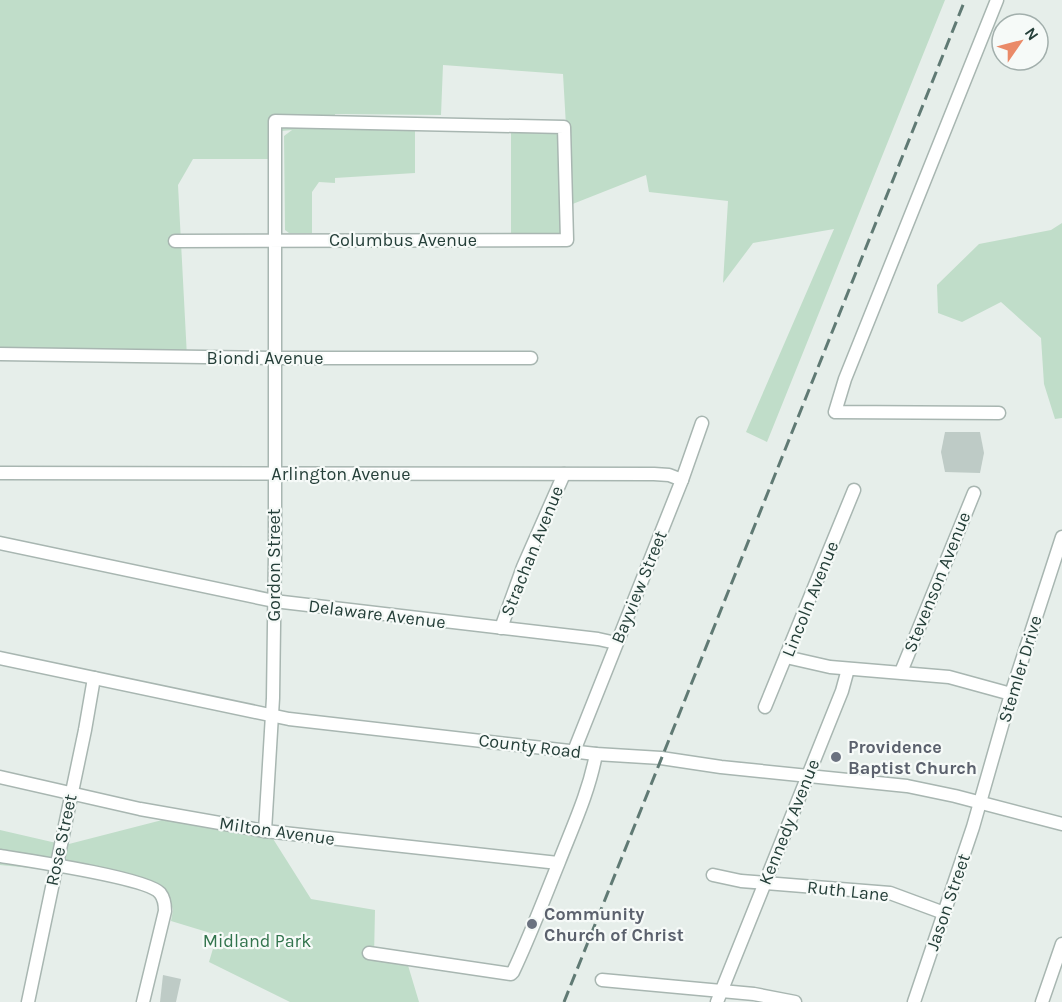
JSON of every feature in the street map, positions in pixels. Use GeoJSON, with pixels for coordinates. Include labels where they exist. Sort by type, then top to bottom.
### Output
{"type":"FeatureCollection","features":[{"type":"Feature","properties":{"kind":"street"},"geometry":{"type":"LineString","coordinates":[[997,0],[845,379],[835,412],[999,412]]}},
{"type":"Feature","properties":{"kind":"street","name":"Gordon Street"},"geometry":{"type":"LineString","coordinates":[[265,831],[272,716],[274,601],[275,121],[564,127],[566,176]]}},
{"type":"Feature","properties":{"kind":"street","name":"Columbus Avenue"},"geometry":{"type":"LineString","coordinates":[[175,241],[567,240],[566,176]]}},
{"type":"Feature","properties":{"kind":"street","name":"Biondi Avenue"},"geometry":{"type":"LineString","coordinates":[[0,354],[274,358],[531,358]]}},
{"type":"Feature","properties":{"kind":"street","name":"Bayview Street"},"geometry":{"type":"LineString","coordinates":[[574,751],[682,480],[702,423]]}},
{"type":"Feature","properties":{"kind":"street","name":"Arlington Avenue"},"geometry":{"type":"LineString","coordinates":[[0,473],[654,474],[669,475],[682,480]]}},
{"type":"Feature","properties":{"kind":"street","name":"Strachan Avenue"},"geometry":{"type":"LineString","coordinates":[[501,628],[523,567],[564,474]]}},
{"type":"Feature","properties":{"kind":"street","name":"Lincoln Avenue"},"geometry":{"type":"LineString","coordinates":[[765,707],[854,490]]}},
{"type":"Feature","properties":{"kind":"street","name":"Stevenson Avenue"},"geometry":{"type":"LineString","coordinates":[[901,672],[974,493]]}},
{"type":"Feature","properties":{"kind":"street","name":"Stemler Drive"},"geometry":{"type":"LineString","coordinates":[[980,802],[1011,694],[1062,537]]}},
{"type":"Feature","properties":{"kind":"street","name":"Delaware Avenue"},"geometry":{"type":"LineString","coordinates":[[0,543],[274,601],[616,643]]}},
{"type":"Feature","properties":{"kind":"street"},"geometry":{"type":"LineString","coordinates":[[786,657],[848,669],[949,677],[1011,694]]}},
{"type":"Feature","properties":{"kind":"street","name":"County Road"},"geometry":{"type":"LineString","coordinates":[[0,658],[272,716],[596,754],[661,758],[721,767],[907,786],[980,802],[1062,824]]}},
{"type":"Feature","properties":{"kind":"street","name":"Kennedy Avenue"},"geometry":{"type":"LineString","coordinates":[[719,997],[842,691],[848,669]]}},
{"type":"Feature","properties":{"kind":"street","name":"Rose Street"},"geometry":{"type":"LineString","coordinates":[[28,1002],[94,678]]}},
{"type":"Feature","properties":{"kind":"street"},"geometry":{"type":"LineString","coordinates":[[369,952],[511,974],[535,924],[584,802],[596,754]]}},
{"type":"Feature","properties":{"kind":"street","name":"Milton Avenue"},"geometry":{"type":"LineString","coordinates":[[0,777],[177,817],[265,831],[558,863]]}},
{"type":"Feature","properties":{"kind":"street","name":"Jason Street"},"geometry":{"type":"LineString","coordinates":[[914,1002],[980,802]]}},
{"type":"Feature","properties":{"kind":"street"},"geometry":{"type":"LineString","coordinates":[[0,856],[56,865],[138,884],[160,892],[164,900],[165,911],[143,1002]]}},
{"type":"Feature","properties":{"kind":"street","name":"Ruth Lane"},"geometry":{"type":"LineString","coordinates":[[713,875],[741,881],[890,893],[944,913]]}},
{"type":"Feature","properties":{"kind":"street"},"geometry":{"type":"LineString","coordinates":[[1042,1002],[1062,944]]}},
{"type":"Feature","properties":{"kind":"street"},"geometry":{"type":"LineString","coordinates":[[602,980],[719,997],[754,994],[795,1002]]}},
{"type":"Feature","properties":{"kind":"green space"},"geometry":{"type":"Polygon","coordinates":[[[0,0],[945,0],[767,442],[746,432],[834,229],[753,243],[723,283],[728,201],[649,192],[646,175],[565,207],[564,244],[511,243],[511,129],[566,126],[563,74],[443,65],[441,115],[335,114],[335,124],[415,122],[415,173],[335,178],[335,183],[319,182],[312,192],[312,233],[289,233],[285,230],[284,136],[292,130],[270,132],[270,159],[193,159],[178,185],[187,357],[0,355],[0,0]]]}},
{"type":"Feature","properties":{"kind":"green space"},"geometry":{"type":"Polygon","coordinates":[[[1062,223],[1062,418],[1055,419],[1044,384],[1041,338],[1001,302],[962,322],[938,313],[937,285],[979,244],[1051,230],[1062,223]]]}},
{"type":"Feature","properties":{"kind":"green space","name":"Midland Park"},"geometry":{"type":"Polygon","coordinates":[[[170,818],[270,834],[311,899],[375,910],[374,957],[407,962],[419,1002],[290,1002],[209,962],[217,935],[171,921],[173,910],[167,891],[164,897],[104,879],[0,865],[0,830],[65,845],[170,818]]]}},
{"type":"Feature","properties":{"kind":"building"},"geometry":{"type":"Polygon","coordinates":[[[945,432],[980,432],[984,453],[980,473],[945,472],[941,452],[945,432]]]}},
{"type":"Feature","properties":{"kind":"building"},"geometry":{"type":"Polygon","coordinates":[[[163,975],[181,979],[176,1002],[160,1002],[163,975]]]}},
{"type":"Feature","properties":{"kind":"railway"},"geometry":{"type":"LineString","coordinates":[[564,1002],[965,0]]}},
{"type":"Feature","properties":{"kind":"place","name":"Providence Baptist Church"},"geometry":{"type":"Point","coordinates":[836,757]}},
{"type":"Feature","properties":{"kind":"place","name":"Community Church of Christ"},"geometry":{"type":"Point","coordinates":[532,924]}}]}
